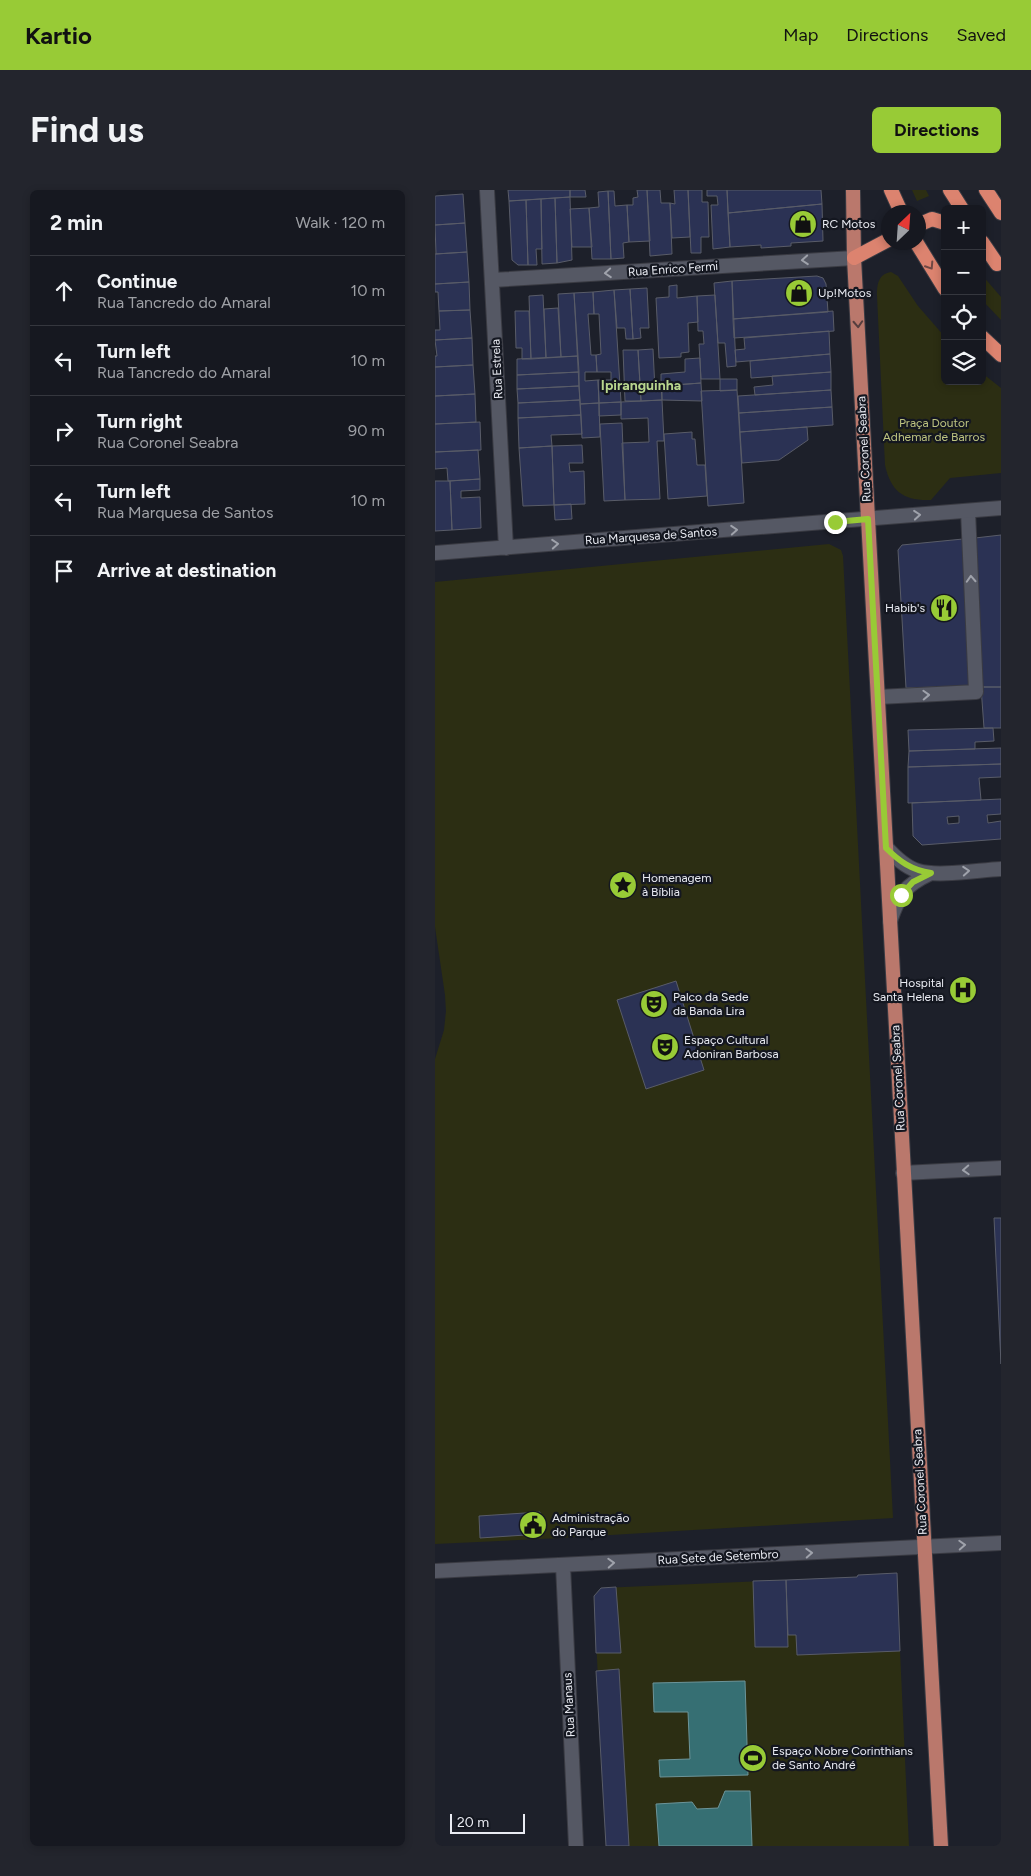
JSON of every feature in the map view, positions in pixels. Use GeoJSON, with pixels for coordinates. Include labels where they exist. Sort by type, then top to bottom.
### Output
{"type":"FeatureCollection","features":[{"type":"Feature","properties":{"kind":"highway"},"geometry":{"type":"LineString","coordinates":[[891,190],[898,205]]}},
{"type":"Feature","properties":{"kind":"highway"},"geometry":{"type":"LineString","coordinates":[[950,190],[959,205]]}},
{"type":"Feature","properties":{"kind":"highway"},"geometry":{"type":"LineString","coordinates":[[986,190],[1001,213]]}},
{"type":"Feature","properties":{"kind":"highway"},"geometry":{"type":"LineString","coordinates":[[926,222],[933,219],[941,222]]}},
{"type":"Feature","properties":{"kind":"highway"},"geometry":{"type":"LineString","coordinates":[[854,258],[881,244]]}},
{"type":"Feature","properties":{"kind":"highway"},"geometry":{"type":"LineString","coordinates":[[986,248],[999,267]]}},
{"type":"Feature","properties":{"kind":"highway"},"geometry":{"type":"LineString","coordinates":[[921,250],[941,283]]}},
{"type":"Feature","properties":{"kind":"highway"},"geometry":{"type":"LineString","coordinates":[[986,256],[999,267]]}},
{"type":"Feature","properties":{"kind":"highway"},"geometry":{"type":"LineString","coordinates":[[985,340],[1001,356]]}},
{"type":"Feature","properties":{"kind":"main road","name":"Rua Coronel Seabra"},"geometry":{"type":"LineString","coordinates":[[853,190],[854,258],[923,1547],[941,1846]]}},
{"type":"Feature","properties":{"kind":"street","name":"Rua Estrela"},"geometry":{"type":"LineString","coordinates":[[487,190],[506,548]]}},
{"type":"Feature","properties":{"kind":"street","name":"Rua Enrico Fermi"},"geometry":{"type":"LineString","coordinates":[[493,280],[854,258]]}},
{"type":"Feature","properties":{"kind":"street"},"geometry":{"type":"LineString","coordinates":[[868,519],[1001,508]]}},
{"type":"Feature","properties":{"kind":"street"},"geometry":{"type":"LineString","coordinates":[[878,696],[976,692],[967,511]]}},
{"type":"Feature","properties":{"kind":"street","name":"Rua Marquesa de Santos"},"geometry":{"type":"LineString","coordinates":[[435,554],[868,519]]}},
{"type":"Feature","properties":{"kind":"street"},"geometry":{"type":"LineString","coordinates":[[886,848],[904,864],[917,871],[931,873],[1001,869]]}},
{"type":"Feature","properties":{"kind":"street"},"geometry":{"type":"LineString","coordinates":[[890,921],[905,889],[913,882],[931,873]]}},
{"type":"Feature","properties":{"kind":"street"},"geometry":{"type":"LineString","coordinates":[[903,1173],[1001,1168]]}},
{"type":"Feature","properties":{"kind":"street","name":"Rua Sete de Setembro"},"geometry":{"type":"LineString","coordinates":[[435,1571],[1001,1543]]}},
{"type":"Feature","properties":{"kind":"street","name":"Rua Manaus"},"geometry":{"type":"LineString","coordinates":[[563,1565],[576,1846]]}},
{"type":"Feature","properties":{"kind":"green space"},"geometry":{"type":"Polygon","coordinates":[[[912,190],[926,190],[929,196],[917,201],[912,190]]]}},
{"type":"Feature","properties":{"kind":"green space","name":"Praça Doutor Adhemar de Barros"},"geometry":{"type":"Polygon","coordinates":[[[891,272],[898,276],[918,306],[941,332],[941,385],[986,385],[986,376],[1001,388],[1001,473],[950,478],[931,500],[913,499],[900,493],[891,482],[885,465],[877,292],[881,278],[891,272]]]}},
{"type":"Feature","properties":{"kind":"green space"},"geometry":{"type":"Polygon","coordinates":[[[986,280],[1001,297],[1001,320],[986,304],[986,280]]]}},
{"type":"Feature","properties":{"kind":"green space"},"geometry":{"type":"Polygon","coordinates":[[[829,544],[841,550],[843,556],[893,1518],[435,1544],[435,1059],[444,1030],[446,1011],[435,927],[435,582],[829,544]]]}},
{"type":"Feature","properties":{"kind":"green space","name":"Espaço Nobre Corinthians de Santo André"},"geometry":{"type":"Polygon","coordinates":[[[786,1580],[788,1635],[796,1635],[797,1655],[900,1651],[909,1846],[606,1846],[594,1596],[601,1588],[786,1580]]]}},
{"type":"Feature","properties":{"kind":"shaded area"},"geometry":{"type":"Polygon","coordinates":[[[745,1681],[748,1775],[660,1777],[659,1760],[690,1759],[688,1712],[654,1712],[653,1683],[745,1681]]]}},
{"type":"Feature","properties":{"kind":"shaded area"},"geometry":{"type":"Polygon","coordinates":[[[725,1791],[750,1791],[752,1846],[659,1846],[656,1804],[692,1802],[697,1809],[718,1808],[725,1791]]]}},
{"type":"Feature","properties":{"kind":"building"},"geometry":{"type":"Polygon","coordinates":[[[508,190],[570,190],[570,197],[509,201],[508,190]]]}},
{"type":"Feature","properties":{"kind":"building"},"geometry":{"type":"Polygon","coordinates":[[[570,190],[585,190],[586,197],[570,197],[570,190]]]}},
{"type":"Feature","properties":{"kind":"building"},"geometry":{"type":"Polygon","coordinates":[[[637,190],[647,190],[650,241],[629,242],[627,205],[633,205],[633,198],[638,197],[637,190]]]}},
{"type":"Feature","properties":{"kind":"building"},"geometry":{"type":"Polygon","coordinates":[[[647,190],[660,190],[661,203],[670,203],[672,254],[650,256],[647,190]]]}},
{"type":"Feature","properties":{"kind":"building"},"geometry":{"type":"Polygon","coordinates":[[[674,190],[688,190],[690,237],[672,238],[670,203],[675,204],[674,190]]]}},
{"type":"Feature","properties":{"kind":"building"},"geometry":{"type":"Polygon","coordinates":[[[688,190],[702,190],[702,202],[708,202],[709,237],[701,237],[701,253],[691,253],[688,190]]]}},
{"type":"Feature","properties":{"kind":"building"},"geometry":{"type":"Polygon","coordinates":[[[707,190],[727,190],[730,247],[713,249],[711,205],[718,205],[717,196],[707,196],[707,190]]]}},
{"type":"Feature","properties":{"kind":"building"},"geometry":{"type":"Polygon","coordinates":[[[727,190],[821,190],[822,204],[728,213],[727,190]]]}},
{"type":"Feature","properties":{"kind":"building"},"geometry":{"type":"Polygon","coordinates":[[[608,191],[614,191],[615,206],[627,205],[629,242],[623,243],[624,258],[611,259],[608,191]]]}},
{"type":"Feature","properties":{"kind":"building"},"geometry":{"type":"Polygon","coordinates":[[[608,191],[611,259],[592,259],[589,208],[599,207],[598,192],[608,191]]]}},
{"type":"Feature","properties":{"kind":"building"},"geometry":{"type":"Polygon","coordinates":[[[463,194],[465,223],[435,225],[435,196],[463,194]]]}},
{"type":"Feature","properties":{"kind":"building"},"geometry":{"type":"Polygon","coordinates":[[[570,197],[572,260],[557,263],[555,198],[570,197]]]}},
{"type":"Feature","properties":{"kind":"building"},"geometry":{"type":"Polygon","coordinates":[[[555,198],[557,263],[542,264],[541,199],[555,198]]]}},
{"type":"Feature","properties":{"kind":"building"},"geometry":{"type":"Polygon","coordinates":[[[541,199],[542,249],[536,249],[537,265],[528,265],[526,200],[541,199]]]}},
{"type":"Feature","properties":{"kind":"building"},"geometry":{"type":"Polygon","coordinates":[[[526,200],[528,265],[518,265],[512,260],[509,201],[526,200]]]}},
{"type":"Feature","properties":{"kind":"building"},"geometry":{"type":"Polygon","coordinates":[[[822,204],[823,241],[791,243],[791,246],[761,248],[761,245],[730,247],[728,213],[822,204]]]}},
{"type":"Feature","properties":{"kind":"building"},"geometry":{"type":"Polygon","coordinates":[[[589,208],[592,247],[572,247],[570,209],[589,208]]]}},
{"type":"Feature","properties":{"kind":"building"},"geometry":{"type":"Polygon","coordinates":[[[465,223],[467,252],[436,254],[435,225],[465,223]]]}},
{"type":"Feature","properties":{"kind":"building"},"geometry":{"type":"Polygon","coordinates":[[[467,252],[469,282],[435,284],[435,254],[467,252]]]}},
{"type":"Feature","properties":{"kind":"building"},"geometry":{"type":"Polygon","coordinates":[[[817,276],[823,278],[826,284],[828,312],[733,319],[732,281],[817,276]]]}},
{"type":"Feature","properties":{"kind":"building"},"geometry":{"type":"Polygon","coordinates":[[[732,281],[736,366],[727,367],[725,343],[718,343],[714,283],[732,281]]]}},
{"type":"Feature","properties":{"kind":"building"},"geometry":{"type":"Polygon","coordinates":[[[469,282],[470,310],[439,311],[438,292],[435,292],[435,284],[469,282]]]}},
{"type":"Feature","properties":{"kind":"building"},"geometry":{"type":"Polygon","coordinates":[[[677,285],[677,298],[697,296],[698,322],[688,323],[689,352],[681,353],[681,357],[659,358],[656,298],[669,297],[669,286],[677,285]]]}},
{"type":"Feature","properties":{"kind":"building"},"geometry":{"type":"Polygon","coordinates":[[[647,288],[649,328],[640,328],[641,338],[633,339],[630,289],[647,288]]]}},
{"type":"Feature","properties":{"kind":"building"},"geometry":{"type":"Polygon","coordinates":[[[630,289],[633,339],[626,339],[625,328],[617,328],[614,290],[630,289]]]}},
{"type":"Feature","properties":{"kind":"building"},"geometry":{"type":"Polygon","coordinates":[[[614,290],[621,402],[599,403],[598,380],[611,380],[611,372],[597,372],[596,355],[601,354],[599,314],[594,314],[593,292],[614,290]]]}},
{"type":"Feature","properties":{"kind":"building"},"geometry":{"type":"Polygon","coordinates":[[[593,292],[594,314],[588,314],[591,355],[596,355],[597,372],[585,372],[585,381],[598,380],[599,403],[580,404],[574,293],[593,292]]]}},
{"type":"Feature","properties":{"kind":"building"},"geometry":{"type":"Polygon","coordinates":[[[574,293],[578,356],[561,357],[558,294],[574,293]]]}},
{"type":"Feature","properties":{"kind":"building"},"geometry":{"type":"Polygon","coordinates":[[[543,295],[546,358],[531,359],[529,296],[543,295]]]}},
{"type":"Feature","properties":{"kind":"building"},"geometry":{"type":"Polygon","coordinates":[[[715,295],[720,379],[701,379],[699,344],[704,344],[703,331],[698,331],[697,296],[715,295]]]}},
{"type":"Feature","properties":{"kind":"building"},"geometry":{"type":"Polygon","coordinates":[[[558,308],[561,357],[546,358],[544,309],[558,308]]]}},
{"type":"Feature","properties":{"kind":"building"},"geometry":{"type":"Polygon","coordinates":[[[470,310],[472,338],[435,340],[435,330],[440,330],[439,311],[470,310]]]}},
{"type":"Feature","properties":{"kind":"building"},"geometry":{"type":"Polygon","coordinates":[[[515,311],[529,311],[531,359],[522,359],[522,348],[516,348],[515,311]]]}},
{"type":"Feature","properties":{"kind":"building"},"geometry":{"type":"Polygon","coordinates":[[[833,311],[834,331],[734,338],[733,319],[833,311]]]}},
{"type":"Feature","properties":{"kind":"building"},"geometry":{"type":"Polygon","coordinates":[[[829,331],[830,354],[736,362],[735,350],[745,349],[744,338],[829,331]]]}},
{"type":"Feature","properties":{"kind":"building"},"geometry":{"type":"Polygon","coordinates":[[[472,338],[473,365],[435,367],[435,356],[437,356],[435,340],[472,338]]]}},
{"type":"Feature","properties":{"kind":"building"},"geometry":{"type":"Polygon","coordinates":[[[653,349],[655,390],[662,390],[662,400],[641,401],[638,350],[653,349]]]}},
{"type":"Feature","properties":{"kind":"building"},"geometry":{"type":"Polygon","coordinates":[[[623,350],[638,350],[641,401],[625,401],[623,350]]]}},
{"type":"Feature","properties":{"kind":"building"},"geometry":{"type":"Polygon","coordinates":[[[830,354],[831,372],[751,378],[750,361],[830,354]]]}},
{"type":"Feature","properties":{"kind":"building"},"geometry":{"type":"Polygon","coordinates":[[[578,356],[579,372],[517,375],[517,359],[578,356]]]}},
{"type":"Feature","properties":{"kind":"building"},"geometry":{"type":"Polygon","coordinates":[[[700,358],[701,383],[661,386],[661,374],[685,372],[685,359],[700,358]]]}},
{"type":"Feature","properties":{"kind":"building"},"geometry":{"type":"Polygon","coordinates":[[[473,365],[475,394],[435,396],[435,367],[473,365]]]}},
{"type":"Feature","properties":{"kind":"building"},"geometry":{"type":"Polygon","coordinates":[[[579,372],[579,386],[517,389],[517,375],[579,372]]]}},
{"type":"Feature","properties":{"kind":"building"},"geometry":{"type":"Polygon","coordinates":[[[831,372],[831,390],[755,395],[754,387],[773,385],[772,376],[831,372]]]}},
{"type":"Feature","properties":{"kind":"building"},"geometry":{"type":"Polygon","coordinates":[[[720,379],[737,379],[737,390],[720,391],[720,379]]]}},
{"type":"Feature","properties":{"kind":"building"},"geometry":{"type":"Polygon","coordinates":[[[701,383],[702,401],[662,400],[661,386],[701,383]]]}},
{"type":"Feature","properties":{"kind":"building"},"geometry":{"type":"Polygon","coordinates":[[[579,386],[580,400],[518,403],[517,389],[579,386]]]}},
{"type":"Feature","properties":{"kind":"building"},"geometry":{"type":"Polygon","coordinates":[[[737,390],[744,503],[708,506],[701,391],[737,390]]]}},
{"type":"Feature","properties":{"kind":"building"},"geometry":{"type":"Polygon","coordinates":[[[831,390],[832,407],[739,413],[738,396],[831,390]]]}},
{"type":"Feature","properties":{"kind":"building"},"geometry":{"type":"Polygon","coordinates":[[[475,394],[476,422],[435,424],[435,396],[475,394]]]}},
{"type":"Feature","properties":{"kind":"building"},"geometry":{"type":"Polygon","coordinates":[[[580,400],[581,415],[518,418],[518,403],[580,400]]]}},
{"type":"Feature","properties":{"kind":"building"},"geometry":{"type":"Polygon","coordinates":[[[662,400],[664,441],[657,441],[660,499],[625,500],[622,443],[649,442],[648,418],[621,419],[621,402],[662,400]]]}},
{"type":"Feature","properties":{"kind":"building"},"geometry":{"type":"Polygon","coordinates":[[[621,402],[621,415],[599,416],[599,403],[621,402]]]}},
{"type":"Feature","properties":{"kind":"building"},"geometry":{"type":"Polygon","coordinates":[[[599,403],[600,437],[582,438],[580,404],[599,403]]]}},
{"type":"Feature","properties":{"kind":"building"},"geometry":{"type":"Polygon","coordinates":[[[832,407],[833,425],[740,432],[739,413],[832,407]]]}},
{"type":"Feature","properties":{"kind":"building"},"geometry":{"type":"Polygon","coordinates":[[[581,415],[582,434],[551,435],[552,446],[519,448],[518,418],[581,415]]]}},
{"type":"Feature","properties":{"kind":"building"},"geometry":{"type":"Polygon","coordinates":[[[480,422],[481,450],[435,452],[435,424],[480,422]]]}},
{"type":"Feature","properties":{"kind":"building"},"geometry":{"type":"Polygon","coordinates":[[[622,423],[625,500],[604,501],[600,424],[622,423]]]}},
{"type":"Feature","properties":{"kind":"building"},"geometry":{"type":"Polygon","coordinates":[[[807,427],[808,440],[779,460],[742,463],[740,432],[807,427]]]}},
{"type":"Feature","properties":{"kind":"building"},"geometry":{"type":"Polygon","coordinates":[[[692,432],[692,439],[695,439],[697,465],[705,465],[707,496],[668,499],[664,434],[692,432]]]}},
{"type":"Feature","properties":{"kind":"building"},"geometry":{"type":"Polygon","coordinates":[[[582,445],[583,463],[569,463],[570,472],[584,471],[585,504],[554,505],[552,446],[582,445]]]}},
{"type":"Feature","properties":{"kind":"building"},"geometry":{"type":"Polygon","coordinates":[[[552,446],[554,505],[523,506],[519,448],[552,446]]]}},
{"type":"Feature","properties":{"kind":"building"},"geometry":{"type":"Polygon","coordinates":[[[478,450],[480,479],[448,481],[447,468],[435,469],[435,452],[478,450]]]}},
{"type":"Feature","properties":{"kind":"building"},"geometry":{"type":"Polygon","coordinates":[[[480,479],[480,490],[461,491],[461,498],[480,497],[481,528],[452,530],[450,481],[480,479]]]}},
{"type":"Feature","properties":{"kind":"building"},"geometry":{"type":"Polygon","coordinates":[[[435,481],[450,481],[452,530],[435,531],[435,481]]]}},
{"type":"Feature","properties":{"kind":"building"},"geometry":{"type":"Polygon","coordinates":[[[571,504],[572,519],[555,520],[554,505],[571,504]]]}},
{"type":"Feature","properties":{"kind":"building"},"geometry":{"type":"Polygon","coordinates":[[[1001,535],[1001,687],[981,687],[975,538],[1001,535]]]}},
{"type":"Feature","properties":{"kind":"building"},"geometry":{"type":"Polygon","coordinates":[[[963,539],[969,686],[906,688],[898,550],[902,545],[963,539]]]}},
{"type":"Feature","properties":{"kind":"building"},"geometry":{"type":"Polygon","coordinates":[[[981,687],[1001,687],[1001,728],[984,728],[981,687]]]}},
{"type":"Feature","properties":{"kind":"building"},"geometry":{"type":"Polygon","coordinates":[[[993,728],[994,741],[975,742],[975,749],[909,751],[908,730],[993,728]]]}},
{"type":"Feature","properties":{"kind":"building"},"geometry":{"type":"Polygon","coordinates":[[[1001,748],[1001,764],[908,767],[909,751],[1001,748]]]}},
{"type":"Feature","properties":{"kind":"building"},"geometry":{"type":"Polygon","coordinates":[[[1001,764],[1001,777],[979,778],[981,800],[908,803],[908,767],[1001,764]]]}},
{"type":"Feature","properties":{"kind":"building"},"geometry":{"type":"Polygon","coordinates":[[[1001,799],[1001,814],[987,815],[988,823],[1001,821],[1001,839],[922,845],[913,836],[912,803],[1001,799]],[[959,816],[947,817],[948,824],[959,823],[959,816]]]}},
{"type":"Feature","properties":{"kind":"building","name":"Espaço Cultural Adoniran Barbosa"},"geometry":{"type":"Polygon","coordinates":[[[676,981],[704,1070],[646,1089],[617,1000],[676,981]]]}},
{"type":"Feature","properties":{"kind":"building"},"geometry":{"type":"Polygon","coordinates":[[[994,1218],[1001,1218],[1001,1364],[994,1218]]]}},
{"type":"Feature","properties":{"kind":"building"},"geometry":{"type":"Polygon","coordinates":[[[540,1512],[541,1534],[480,1538],[479,1516],[540,1512]]]}},
{"type":"Feature","properties":{"kind":"building"},"geometry":{"type":"Polygon","coordinates":[[[897,1573],[900,1651],[797,1655],[796,1635],[788,1635],[786,1580],[897,1573]]]}},
{"type":"Feature","properties":{"kind":"building"},"geometry":{"type":"Polygon","coordinates":[[[786,1580],[788,1647],[755,1647],[753,1581],[786,1580]]]}},
{"type":"Feature","properties":{"kind":"building"},"geometry":{"type":"Polygon","coordinates":[[[616,1587],[621,1653],[596,1653],[594,1596],[601,1588],[616,1587]]]}},
{"type":"Feature","properties":{"kind":"building"},"geometry":{"type":"Polygon","coordinates":[[[619,1669],[629,1846],[606,1846],[596,1671],[619,1669]]]}},
{"type":"Feature","properties":{"kind":"place","name":"RC Motos"},"geometry":{"type":"Point","coordinates":[803,224]}},
{"type":"Feature","properties":{"kind":"place","name":"Up!Motos"},"geometry":{"type":"Point","coordinates":[799,293]}},
{"type":"Feature","properties":{"kind":"place","name":"Habib's"},"geometry":{"type":"Point","coordinates":[944,608]}},
{"type":"Feature","properties":{"kind":"place","name":"Homenagem à Bíblia"},"geometry":{"type":"Point","coordinates":[623,885]}},
{"type":"Feature","properties":{"kind":"place","name":"Hospital Santa Helena"},"geometry":{"type":"Point","coordinates":[963,990]}},
{"type":"Feature","properties":{"kind":"place","name":"Palco da Sede da Banda Lira"},"geometry":{"type":"Point","coordinates":[654,1004]}},
{"type":"Feature","properties":{"kind":"place","name":"Espaço Cultural Adoniran Barbosa"},"geometry":{"type":"Point","coordinates":[665,1047]}},
{"type":"Feature","properties":{"kind":"place","name":"Administração do Parque"},"geometry":{"type":"Point","coordinates":[533,1525]}},
{"type":"Feature","properties":{"kind":"place","name":"Espaço Nobre Corinthians de Santo André"},"geometry":{"type":"Point","coordinates":[753,1758]}},
{"type":"Feature","properties":{"kind":"district","name":"Ipiranguinha"},"geometry":{"type":"Point","coordinates":[641,385]}},
{"type":"Feature","properties":{"kind":"route"},"geometry":{"type":"LineString","coordinates":[[835,522],[868,519],[886,848],[904,864],[917,871],[931,873],[913,882],[901,895]]}}]}
